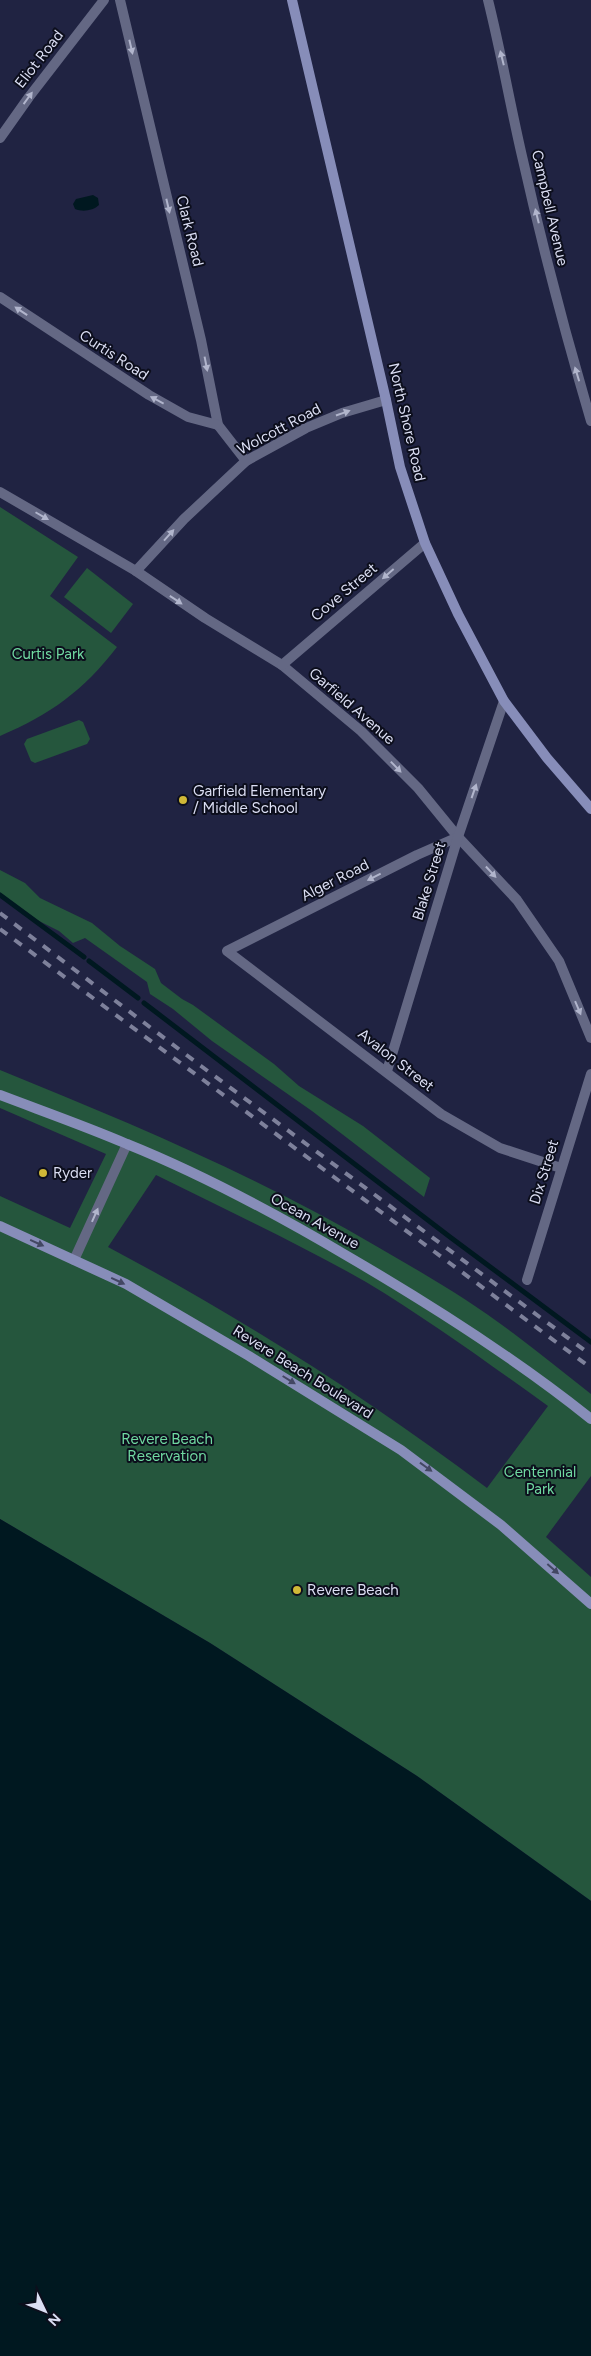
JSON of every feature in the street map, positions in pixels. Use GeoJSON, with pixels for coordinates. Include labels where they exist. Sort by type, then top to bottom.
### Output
{"type":"FeatureCollection","features":[{"type":"Feature","properties":{"kind":"main road","name":"North Shore Road"},"geometry":{"type":"LineString","coordinates":[[292,0],[400,467],[425,542],[458,614],[504,701],[547,758],[591,809]]}},
{"type":"Feature","properties":{"kind":"main road","name":"Ocean Avenue"},"geometry":{"type":"LineString","coordinates":[[0,1094],[127,1144],[230,1191],[320,1240],[419,1298],[518,1364],[591,1419]]}},
{"type":"Feature","properties":{"kind":"main road","name":"Revere Beach Boulevard"},"geometry":{"type":"LineString","coordinates":[[0,1226],[126,1284],[241,1351],[401,1450],[466,1498],[567,1581],[591,1604]]}},
{"type":"Feature","properties":{"kind":"street","name":"Eliot Road"},"geometry":{"type":"LineString","coordinates":[[0,138],[29,97],[104,0]]}},
{"type":"Feature","properties":{"kind":"street","name":"Clark Road"},"geometry":{"type":"LineString","coordinates":[[120,0],[201,340],[218,425],[246,462]]}},
{"type":"Feature","properties":{"kind":"street","name":"Campbell Avenue"},"geometry":{"type":"LineString","coordinates":[[488,0],[505,70],[522,155],[567,340],[591,421]]}},
{"type":"Feature","properties":{"kind":"street","name":"Curtis Road"},"geometry":{"type":"LineString","coordinates":[[0,297],[149,395],[188,417],[218,425]]}},
{"type":"Feature","properties":{"kind":"street","name":"Wolcott Road"},"geometry":{"type":"LineString","coordinates":[[136,572],[184,518],[246,462],[306,428],[342,413],[386,400]]}},
{"type":"Feature","properties":{"kind":"street","name":"Garfield Avenue"},"geometry":{"type":"LineString","coordinates":[[0,492],[136,572],[198,614],[282,665],[362,731],[418,788],[458,837],[517,900],[559,961],[591,1038]]}},
{"type":"Feature","properties":{"kind":"street","name":"Cove Street"},"geometry":{"type":"LineString","coordinates":[[282,665],[425,542]]}},
{"type":"Feature","properties":{"kind":"street","name":"Blake Street"},"geometry":{"type":"LineString","coordinates":[[387,1071],[458,837],[504,701]]}},
{"type":"Feature","properties":{"kind":"street","name":"Alger Road"},"geometry":{"type":"LineString","coordinates":[[228,951],[417,855],[458,837]]}},
{"type":"Feature","properties":{"kind":"street","name":"Avalon Street"},"geometry":{"type":"LineString","coordinates":[[228,951],[441,1114],[500,1148],[561,1168]]}},
{"type":"Feature","properties":{"kind":"street","name":"Dix Street"},"geometry":{"type":"LineString","coordinates":[[527,1280],[591,1074]]}},
{"type":"Feature","properties":{"kind":"street"},"geometry":{"type":"LineString","coordinates":[[74,1260],[127,1144]]}},
{"type":"Feature","properties":{"kind":"green space","name":"Curtis Park"},"geometry":{"type":"Polygon","coordinates":[[[0,507],[78,557],[50,596],[117,647],[92,676],[65,700],[35,719],[0,736],[0,507]]]}},
{"type":"Feature","properties":{"kind":"green space"},"geometry":{"type":"Polygon","coordinates":[[[87,568],[133,604],[111,633],[64,597],[87,568]]]}},
{"type":"Feature","properties":{"kind":"green space"},"geometry":{"type":"Polygon","coordinates":[[[79,720],[83,722],[90,739],[87,744],[35,763],[31,761],[24,744],[27,739],[79,720]]]}},
{"type":"Feature","properties":{"kind":"green space"},"geometry":{"type":"Polygon","coordinates":[[[0,870],[25,883],[40,898],[92,923],[120,946],[155,969],[161,983],[182,999],[274,1064],[299,1086],[363,1126],[430,1178],[424,1197],[312,1111],[212,1041],[173,1009],[150,994],[147,982],[85,938],[73,943],[59,931],[25,914],[0,895],[0,870]]]}},
{"type":"Feature","properties":{"kind":"green space","name":"Revere Beach Reservation"},"geometry":{"type":"Polygon","coordinates":[[[0,1070],[144,1130],[238,1173],[331,1220],[446,1288],[497,1321],[591,1394],[591,1476],[546,1537],[591,1577],[591,1901],[417,1776],[210,1643],[0,1519],[0,1196],[70,1228],[106,1154],[0,1108],[0,1070]],[[156,1175],[108,1247],[255,1330],[396,1422],[487,1488],[548,1406],[481,1358],[366,1282],[288,1240],[156,1175]]]}},
{"type":"Feature","properties":{"kind":"water"},"geometry":{"type":"Polygon","coordinates":[[[93,195],[98,198],[99,205],[97,207],[87,210],[75,209],[73,204],[76,199],[93,195]]]}},
{"type":"Feature","properties":{"kind":"water"},"geometry":{"type":"Polygon","coordinates":[[[0,1519],[210,1643],[417,1776],[591,1901],[591,2356],[0,2356],[0,1519]]]}},
{"type":"Feature","properties":{"kind":"waterway"},"geometry":{"type":"LineString","coordinates":[[0,895],[84,957]]}},
{"type":"Feature","properties":{"kind":"waterway"},"geometry":{"type":"LineString","coordinates":[[89,961],[138,998]]}},
{"type":"Feature","properties":{"kind":"waterway"},"geometry":{"type":"LineString","coordinates":[[144,1003],[450,1237],[591,1342]]}},
{"type":"Feature","properties":{"kind":"railway"},"geometry":{"type":"LineString","coordinates":[[0,913],[201,1066],[591,1355]]}},
{"type":"Feature","properties":{"kind":"railway"},"geometry":{"type":"LineString","coordinates":[[0,929],[591,1368]]}},
{"type":"Feature","properties":{"kind":"place","name":"Garfield Elementary / Middle School"},"geometry":{"type":"Point","coordinates":[183,800]}},
{"type":"Feature","properties":{"kind":"place","name":"Ryder"},"geometry":{"type":"Point","coordinates":[43,1173]}},
{"type":"Feature","properties":{"kind":"place","name":"Revere Beach"},"geometry":{"type":"Point","coordinates":[297,1590]}},
{"type":"Feature","properties":{"kind":"park label","name":"Centennial Park"},"geometry":{"type":"Point","coordinates":[540,1480]}}]}
